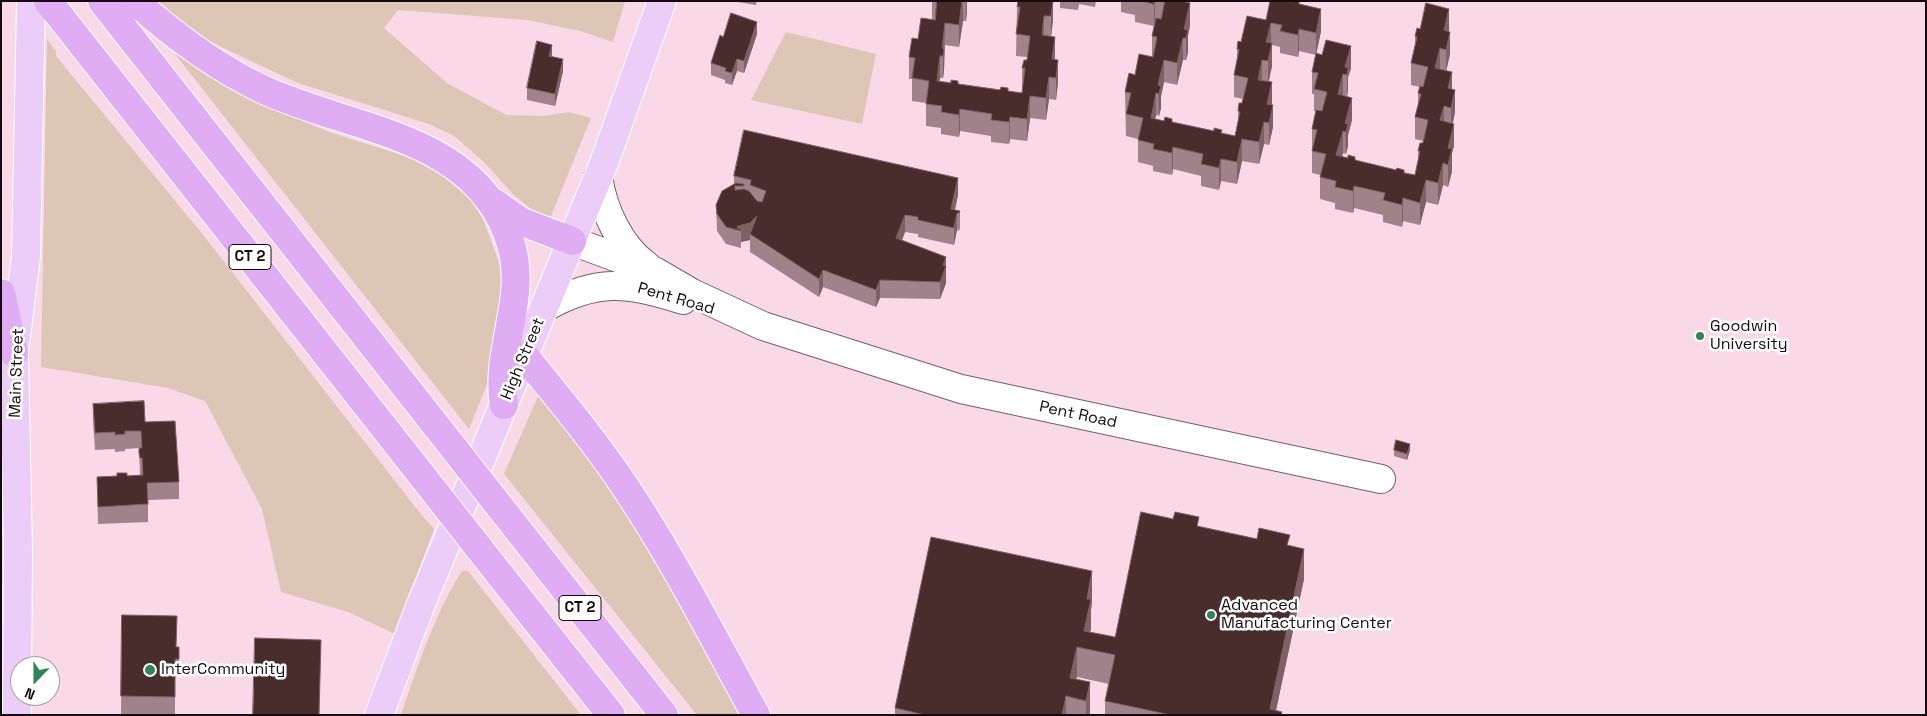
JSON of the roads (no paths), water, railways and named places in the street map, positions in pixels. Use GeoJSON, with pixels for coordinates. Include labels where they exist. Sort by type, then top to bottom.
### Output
{"type":"FeatureCollection","features":[{"type":"Feature","properties":{"kind":"highway","name":"CT 2"},"geometry":{"type":"LineString","coordinates":[[102,1],[664,715]]}},
{"type":"Feature","properties":{"kind":"highway"},"geometry":{"type":"LineString","coordinates":[[135,1],[178,36],[249,82],[279,96],[432,151],[465,173],[492,202],[506,212],[520,221],[572,241]]}},
{"type":"Feature","properties":{"kind":"highway","name":"CT 2"},"geometry":{"type":"LineString","coordinates":[[55,10],[610,715]]}},
{"type":"Feature","properties":{"kind":"highway"},"geometry":{"type":"LineString","coordinates":[[492,202],[508,232],[516,271],[515,302],[503,362],[504,405]]}},
{"type":"Feature","properties":{"kind":"highway"},"geometry":{"type":"LineString","coordinates":[[1,293],[14,353]]}},
{"type":"Feature","properties":{"kind":"highway"},"geometry":{"type":"LineString","coordinates":[[524,356],[592,440],[626,487],[663,547],[756,715]]}},
{"type":"Feature","properties":{"kind":"main road","name":"Main Street"},"geometry":{"type":"LineString","coordinates":[[17,715],[18,548],[14,353],[26,256],[31,1]]}},
{"type":"Feature","properties":{"kind":"main road","name":"High Street"},"geometry":{"type":"LineString","coordinates":[[379,715],[410,630],[598,177],[662,1]]}},
{"type":"Feature","properties":{"kind":"street","name":"Pent Road"},"geometry":{"type":"LineString","coordinates":[[598,177],[606,208],[616,230],[641,262],[709,302],[780,332]]}},
{"type":"Feature","properties":{"kind":"street","name":"Pent Road"},"geometry":{"type":"LineString","coordinates":[[572,241],[656,272]]}},
{"type":"Feature","properties":{"kind":"street","name":"Pent Road"},"geometry":{"type":"LineString","coordinates":[[544,308],[559,299],[577,292],[616,285],[630,286],[664,294],[968,391],[1381,480]]}},
{"type":"Feature","properties":{"kind":"place","name":"Goodwin University"},"geometry":{"type":"Point","coordinates":[1700,336]}},
{"type":"Feature","properties":{"kind":"place","name":"Advanced Manufacturing Center"},"geometry":{"type":"Point","coordinates":[1211,615]}},
{"type":"Feature","properties":{"kind":"place","name":"InterCommunity"},"geometry":{"type":"Point","coordinates":[150,670]}}]}
